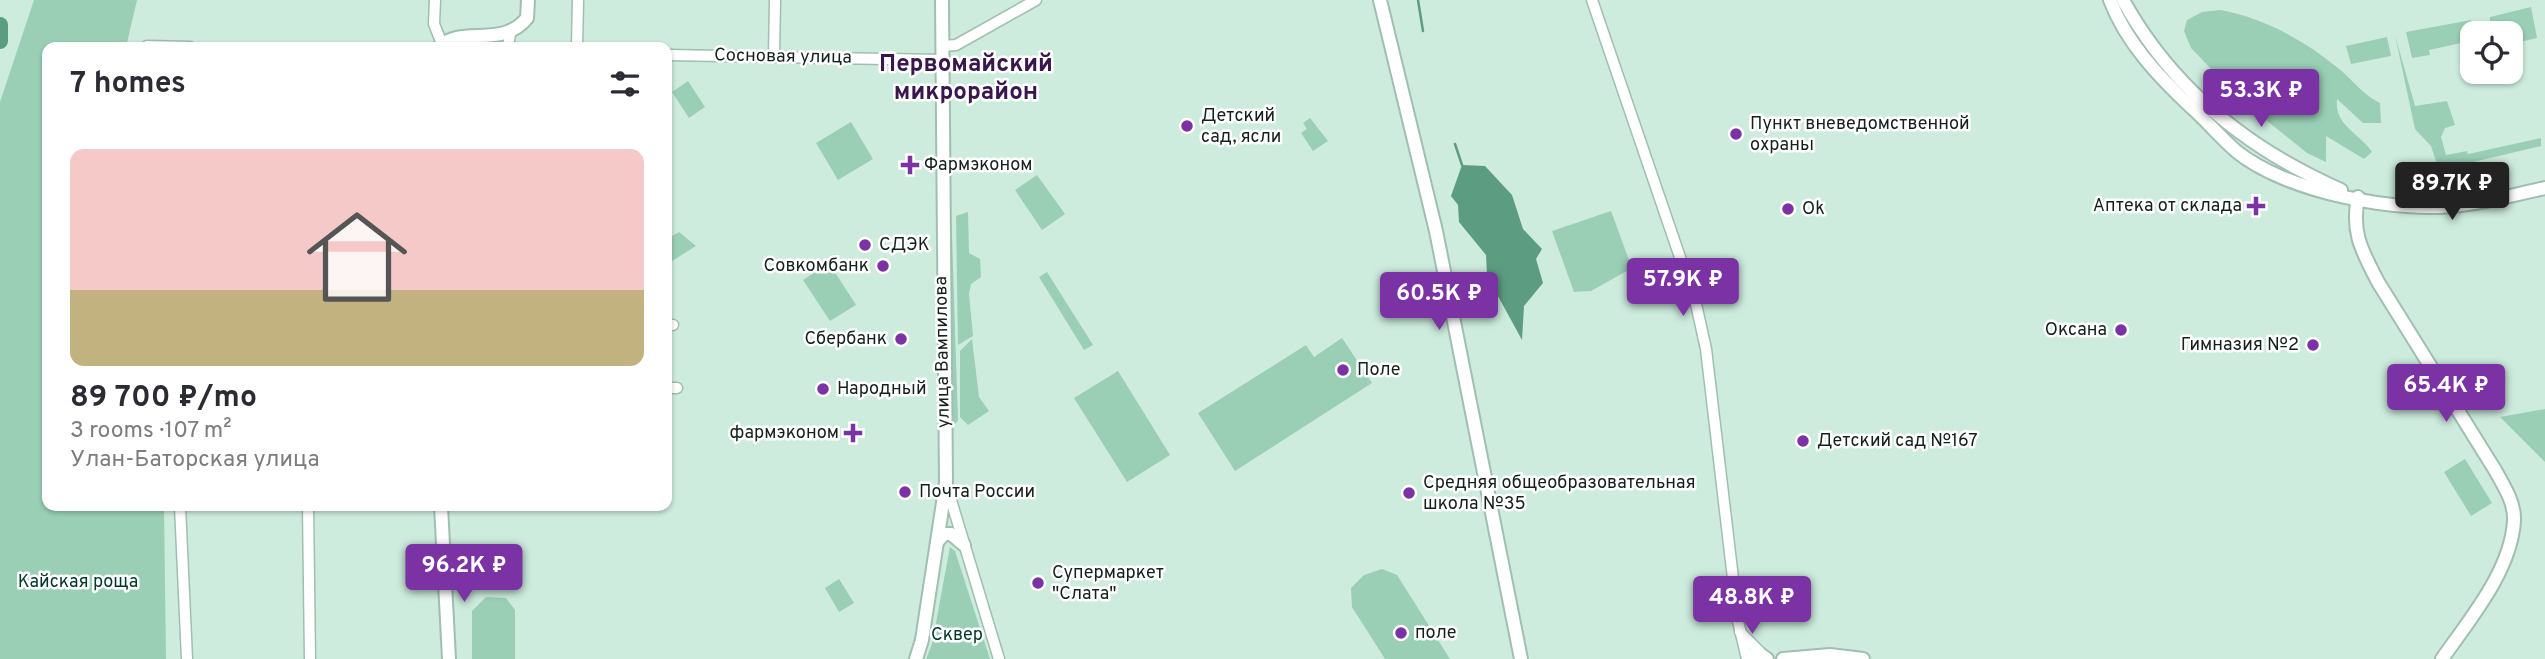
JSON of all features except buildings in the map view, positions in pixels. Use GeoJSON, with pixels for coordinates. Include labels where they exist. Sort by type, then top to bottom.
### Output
{"type":"FeatureCollection","features":[{"type":"Feature","properties":{"kind":"street"},"geometry":{"type":"LineString","coordinates":[[435,0],[434,24],[439,42]]}},
{"type":"Feature","properties":{"kind":"street"},"geometry":{"type":"LineString","coordinates":[[445,42],[510,34],[527,18],[528,0]]}},
{"type":"Feature","properties":{"kind":"street"},"geometry":{"type":"LineString","coordinates":[[577,42],[578,0]]}},
{"type":"Feature","properties":{"kind":"street"},"geometry":{"type":"LineString","coordinates":[[774,56],[775,0]]}},
{"type":"Feature","properties":{"kind":"street","name":"улица Вампилова"},"geometry":{"type":"LineString","coordinates":[[916,659],[946,483],[942,0]]}},
{"type":"Feature","properties":{"kind":"street"},"geometry":{"type":"LineString","coordinates":[[942,46],[956,45],[1036,0]]}},
{"type":"Feature","properties":{"kind":"street"},"geometry":{"type":"LineString","coordinates":[[1380,0],[1436,231],[1521,659]]}},
{"type":"Feature","properties":{"kind":"street"},"geometry":{"type":"LineString","coordinates":[[1592,0],[1696,304],[1706,349],[1739,631],[1747,659],[1754,653],[1782,659],[1830,655],[1863,659]]}},
{"type":"Feature","properties":{"kind":"street"},"geometry":{"type":"LineString","coordinates":[[2110,0],[2159,76],[2237,151],[2281,176],[2321,192],[2420,206],[2460,206],[2545,188]]}},
{"type":"Feature","properties":{"kind":"street"},"geometry":{"type":"LineString","coordinates":[[2123,0],[2141,32],[2164,62],[2256,147],[2297,171],[2358,197]]}},
{"type":"Feature","properties":{"kind":"street"},"geometry":{"type":"LineString","coordinates":[[509,42],[510,34]]}},
{"type":"Feature","properties":{"kind":"street","name":"Сосновая улица"},"geometry":{"type":"LineString","coordinates":[[672,55],[941,60]]}},
{"type":"Feature","properties":{"kind":"street"},"geometry":{"type":"LineString","coordinates":[[2358,197],[2354,220],[2363,253],[2378,282],[2496,470],[2510,497],[2514,519],[2504,559],[2442,659]]}},
{"type":"Feature","properties":{"kind":"street"},"geometry":{"type":"LineString","coordinates":[[946,483],[999,659]]}},
{"type":"Feature","properties":{"kind":"street"},"geometry":{"type":"LineString","coordinates":[[180,511],[187,659]]}},
{"type":"Feature","properties":{"kind":"street"},"geometry":{"type":"LineString","coordinates":[[309,511],[310,659]]}},
{"type":"Feature","properties":{"kind":"street"},"geometry":{"type":"LineString","coordinates":[[441,511],[449,659]]}},
{"type":"Feature","properties":{"kind":"street"},"geometry":{"type":"LineString","coordinates":[[937,542],[944,534],[951,534],[964,545]]}},
{"type":"Feature","properties":{"kind":"street"},"geometry":{"type":"LineString","coordinates":[[1739,631],[1764,655]]}},
{"type":"Feature","properties":{"kind":"green space","name":"Кайская роща"},"geometry":{"type":"Polygon","coordinates":[[[34,0],[137,0],[127,42],[42,42],[42,511],[164,511],[166,659],[0,659],[0,102],[34,0]]]}},
{"type":"Feature","properties":{"kind":"green space"},"geometry":{"type":"Polygon","coordinates":[[[2531,7],[2537,38],[2523,41],[2523,21],[2490,21],[2490,17],[2531,7]]]}},
{"type":"Feature","properties":{"kind":"green space"},"geometry":{"type":"Polygon","coordinates":[[[2220,10],[2268,24],[2297,39],[2380,103],[2381,123],[2363,123],[2337,99],[2337,108],[2344,123],[2372,152],[2364,159],[2326,136],[2326,162],[2307,153],[2240,99],[2191,48],[2184,31],[2187,20],[2202,12],[2220,10]]]}},
{"type":"Feature","properties":{"kind":"green space"},"geometry":{"type":"Polygon","coordinates":[[[2460,22],[2460,43],[2429,50],[2430,55],[2412,58],[2406,32],[2460,22]]]}},
{"type":"Feature","properties":{"kind":"green space"},"geometry":{"type":"Polygon","coordinates":[[[2395,35],[2415,106],[2447,101],[2455,125],[2445,128],[2441,137],[2446,155],[2467,151],[2468,154],[2541,138],[2541,146],[2439,170],[2431,146],[2415,129],[2395,35]]]}},
{"type":"Feature","properties":{"kind":"green space"},"geometry":{"type":"Polygon","coordinates":[[[2387,37],[2391,56],[2351,64],[2346,46],[2387,37]]]}},
{"type":"Feature","properties":{"kind":"green space"},"geometry":{"type":"Polygon","coordinates":[[[688,81],[705,107],[689,118],[672,92],[688,81]]]}},
{"type":"Feature","properties":{"kind":"green space"},"geometry":{"type":"Polygon","coordinates":[[[1310,118],[1328,141],[1313,151],[1301,133],[1307,129],[1303,123],[1310,118]]]}},
{"type":"Feature","properties":{"kind":"green space"},"geometry":{"type":"Polygon","coordinates":[[[851,122],[873,159],[838,180],[816,143],[851,122]]]}},
{"type":"Feature","properties":{"kind":"green space"},"geometry":{"type":"Polygon","coordinates":[[[1037,175],[1065,214],[1042,230],[1015,190],[1037,175]]]}},
{"type":"Feature","properties":{"kind":"green space"},"geometry":{"type":"Polygon","coordinates":[[[951,205],[958,421],[955,424],[951,417],[947,206],[951,205]]]}},
{"type":"Feature","properties":{"kind":"green space"},"geometry":{"type":"Polygon","coordinates":[[[1611,211],[1632,268],[1591,291],[1574,292],[1552,231],[1611,211]]]}},
{"type":"Feature","properties":{"kind":"green space"},"geometry":{"type":"Polygon","coordinates":[[[968,212],[969,253],[980,259],[981,277],[971,284],[969,294],[973,336],[958,345],[956,216],[968,212]]]}},
{"type":"Feature","properties":{"kind":"green space"},"geometry":{"type":"Polygon","coordinates":[[[679,232],[696,246],[672,261],[672,236],[679,232]]]}},
{"type":"Feature","properties":{"kind":"green space"},"geometry":{"type":"Polygon","coordinates":[[[829,263],[856,305],[830,321],[803,280],[829,263]]]}},
{"type":"Feature","properties":{"kind":"green space"},"geometry":{"type":"Polygon","coordinates":[[[1047,272],[1093,345],[1084,350],[1039,277],[1047,272]]]}},
{"type":"Feature","properties":{"kind":"green space"},"geometry":{"type":"Polygon","coordinates":[[[1342,338],[1372,383],[1235,471],[1198,413],[1306,345],[1314,357],[1342,338]]]}},
{"type":"Feature","properties":{"kind":"green space"},"geometry":{"type":"Polygon","coordinates":[[[972,339],[979,397],[989,411],[968,425],[960,417],[960,351],[972,339]]]}},
{"type":"Feature","properties":{"kind":"green space"},"geometry":{"type":"Polygon","coordinates":[[[1118,371],[1170,455],[1127,482],[1074,398],[1118,371]]]}},
{"type":"Feature","properties":{"kind":"green space"},"geometry":{"type":"Polygon","coordinates":[[[2545,409],[2545,462],[2500,417],[2545,409]]]}},
{"type":"Feature","properties":{"kind":"green space"},"geometry":{"type":"Polygon","coordinates":[[[2465,459],[2492,503],[2471,516],[2444,472],[2465,459]]]}},
{"type":"Feature","properties":{"kind":"green space","name":"Сквер"},"geometry":{"type":"Polygon","coordinates":[[[950,547],[955,551],[990,659],[926,659],[932,644],[950,547]]]}},
{"type":"Feature","properties":{"kind":"green space","name":"поле"},"geometry":{"type":"Polygon","coordinates":[[[1382,569],[1397,575],[1450,659],[1385,659],[1352,607],[1351,588],[1364,575],[1382,569]]]}},
{"type":"Feature","properties":{"kind":"green space"},"geometry":{"type":"Polygon","coordinates":[[[839,579],[854,603],[839,612],[825,588],[839,579]]]}},
{"type":"Feature","properties":{"kind":"green space"},"geometry":{"type":"Polygon","coordinates":[[[486,597],[506,598],[515,610],[515,659],[472,659],[472,611],[486,597]]]}},
{"type":"Feature","properties":{"kind":"shaded area"},"geometry":{"type":"Polygon","coordinates":[[[1462,165],[1485,166],[1512,195],[1523,229],[1542,249],[1536,259],[1543,283],[1524,306],[1522,340],[1487,276],[1486,255],[1459,222],[1458,205],[1451,196],[1462,165]]]}},
{"type":"Feature","properties":{"kind":"waterway"},"geometry":{"type":"LineString","coordinates":[[1418,0],[1423,31]]}},
{"type":"Feature","properties":{"kind":"waterway"},"geometry":{"type":"LineString","coordinates":[[0,25],[0,41]]}},
{"type":"Feature","properties":{"kind":"waterway"},"geometry":{"type":"LineString","coordinates":[[1455,144],[1462,165]]}},
{"type":"Feature","properties":{"kind":"place","name":"Детский сад, ясли"},"geometry":{"type":"Point","coordinates":[1187,126]}},
{"type":"Feature","properties":{"kind":"place","name":"Пункт вневедомственной охраны"},"geometry":{"type":"Point","coordinates":[1736,134]}},
{"type":"Feature","properties":{"kind":"place","name":"Фармэконом"},"geometry":{"type":"Point","coordinates":[910,165]}},
{"type":"Feature","properties":{"kind":"place","name":"Аптека от склада"},"geometry":{"type":"Point","coordinates":[2256,206]}},
{"type":"Feature","properties":{"kind":"place","name":"Ok"},"geometry":{"type":"Point","coordinates":[1788,209]}},
{"type":"Feature","properties":{"kind":"place","name":"СДЭК"},"geometry":{"type":"Point","coordinates":[865,245]}},
{"type":"Feature","properties":{"kind":"place","name":"Совкомбанк"},"geometry":{"type":"Point","coordinates":[883,266]}},
{"type":"Feature","properties":{"kind":"place","name":"Оксана"},"geometry":{"type":"Point","coordinates":[2121,330]}},
{"type":"Feature","properties":{"kind":"place","name":"Сбербанк"},"geometry":{"type":"Point","coordinates":[901,339]}},
{"type":"Feature","properties":{"kind":"place","name":"Гимназия №2"},"geometry":{"type":"Point","coordinates":[2313,345]}},
{"type":"Feature","properties":{"kind":"place","name":"Поле"},"geometry":{"type":"Point","coordinates":[1343,370]}},
{"type":"Feature","properties":{"kind":"place","name":"Народный"},"geometry":{"type":"Point","coordinates":[823,389]}},
{"type":"Feature","properties":{"kind":"place","name":"фармэконом"},"geometry":{"type":"Point","coordinates":[853,433]}},
{"type":"Feature","properties":{"kind":"place","name":"Детский сад №167"},"geometry":{"type":"Point","coordinates":[1803,441]}},
{"type":"Feature","properties":{"kind":"place","name":"Почта России"},"geometry":{"type":"Point","coordinates":[905,492]}},
{"type":"Feature","properties":{"kind":"place","name":"Средняя общеобразовательная школа №35"},"geometry":{"type":"Point","coordinates":[1409,493]}},
{"type":"Feature","properties":{"kind":"place","name":"Супермаркет \"Слата\""},"geometry":{"type":"Point","coordinates":[1038,583]}},
{"type":"Feature","properties":{"kind":"place","name":"поле"},"geometry":{"type":"Point","coordinates":[1401,633]}},
{"type":"Feature","properties":{"kind":"district","name":"Первомайский микрорайон"},"geometry":{"type":"Point","coordinates":[966,79]}}]}
